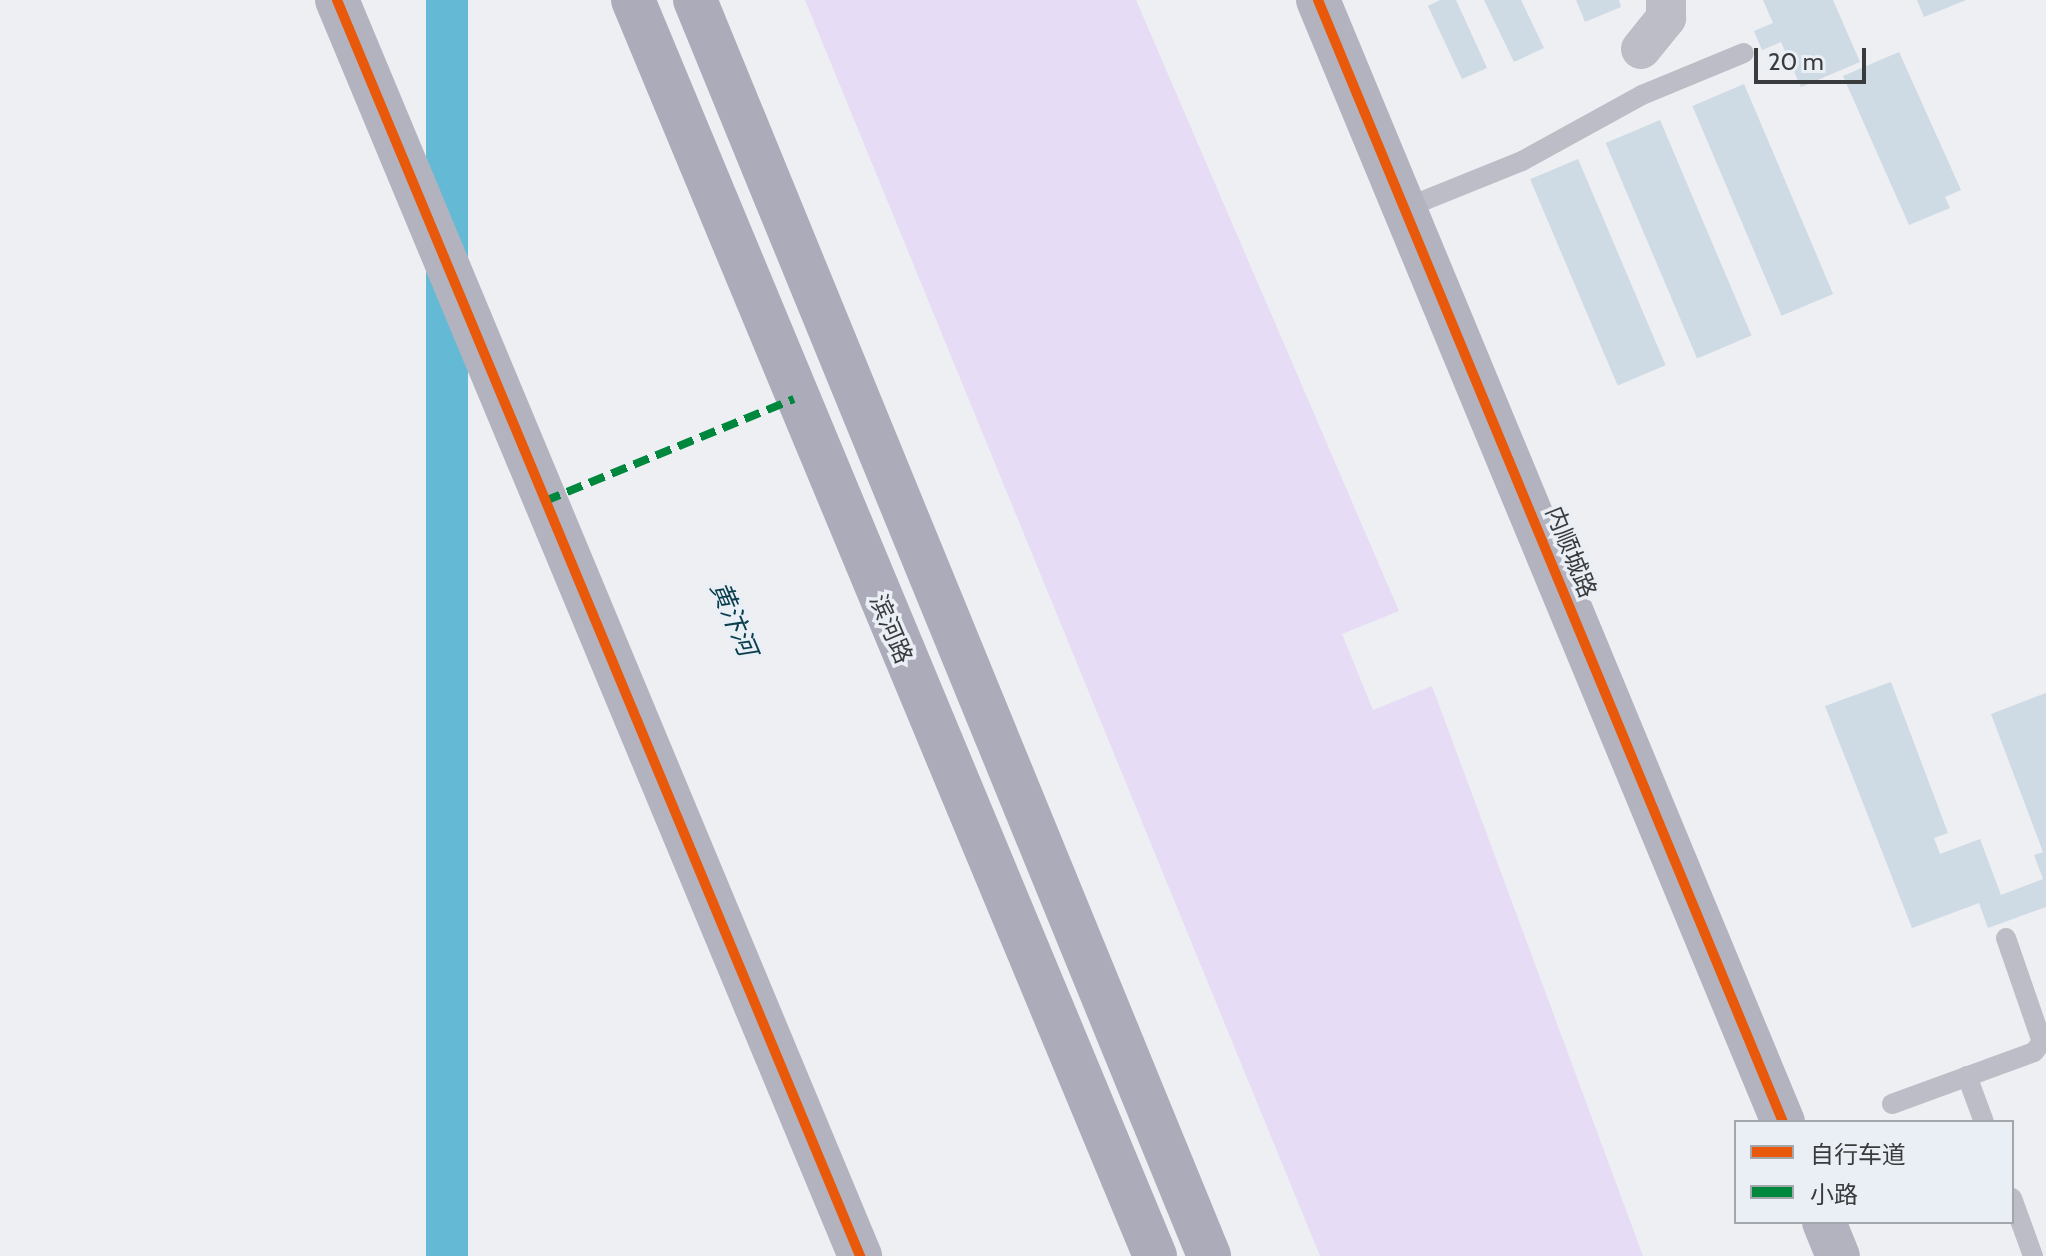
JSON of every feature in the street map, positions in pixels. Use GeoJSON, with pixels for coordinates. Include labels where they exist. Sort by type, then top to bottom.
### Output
{"type":"FeatureCollection","features":[{"type":"Feature","properties":{"kind":"main road","name":"滨河路"},"geometry":{"type":"LineString","coordinates":[[633,0],[1155,1256]]}},
{"type":"Feature","properties":{"kind":"main road"},"geometry":{"type":"LineString","coordinates":[[695,0],[1209,1256]]}},
{"type":"Feature","properties":{"kind":"street"},"geometry":{"type":"LineString","coordinates":[[337,0],[860,1256]]}},
{"type":"Feature","properties":{"kind":"street","name":"内顺城路"},"geometry":{"type":"LineString","coordinates":[[1318,0],[1408,207],[1782,1120]]}},
{"type":"Feature","properties":{"kind":"street"},"geometry":{"type":"LineString","coordinates":[[1641,49],[1666,18],[1666,0]]}},
{"type":"Feature","properties":{"kind":"street"},"geometry":{"type":"LineString","coordinates":[[1825,1224],[1838,1256]]}},
{"type":"Feature","properties":{"kind":"lane"},"geometry":{"type":"LineString","coordinates":[[1408,207],[1522,161],[1642,95],[1744,53]]}},
{"type":"Feature","properties":{"kind":"lane"},"geometry":{"type":"LineString","coordinates":[[1892,1104],[2034,1052],[2042,1042],[2006,938]]}},
{"type":"Feature","properties":{"kind":"lane"},"geometry":{"type":"LineString","coordinates":[[1967,1076],[1983,1120]]}},
{"type":"Feature","properties":{"kind":"lane"},"geometry":{"type":"LineString","coordinates":[[2014,1204],[2033,1256]]}},
{"type":"Feature","properties":{"kind":"shaded area"},"geometry":{"type":"Polygon","coordinates":[[[805,0],[1136,0],[1399,611],[1342,634],[1373,710],[1432,686],[1643,1256],[1320,1256],[805,0]]]}},
{"type":"Feature","properties":{"kind":"water"},"geometry":{"type":"Polygon","coordinates":[[[426,0],[468,0],[468,1256],[426,1256],[426,0]]]}},
{"type":"Feature","properties":{"kind":"building"},"geometry":{"type":"Polygon","coordinates":[[[1440,0],[1456,0],[1487,68],[1462,79],[1428,6],[1440,0]]]}},
{"type":"Feature","properties":{"kind":"building"},"geometry":{"type":"Polygon","coordinates":[[[1484,0],[1521,0],[1544,48],[1514,62],[1484,0]]]}},
{"type":"Feature","properties":{"kind":"building"},"geometry":{"type":"Polygon","coordinates":[[[1576,0],[1619,0],[1621,7],[1585,22],[1576,0]]]}},
{"type":"Feature","properties":{"kind":"building"},"geometry":{"type":"Polygon","coordinates":[[[1763,0],[1833,0],[1860,62],[1801,87],[1781,42],[1762,50],[1754,31],[1773,23],[1763,0]]]}},
{"type":"Feature","properties":{"kind":"building"},"geometry":{"type":"Polygon","coordinates":[[[1917,0],[1966,0],[1924,17],[1917,0]]]}},
{"type":"Feature","properties":{"kind":"building"},"geometry":{"type":"Polygon","coordinates":[[[1899,52],[1961,190],[1945,197],[1950,208],[1909,225],[1843,76],[1899,52]]]}},
{"type":"Feature","properties":{"kind":"building"},"geometry":{"type":"Polygon","coordinates":[[[1744,84],[1833,294],[1782,316],[1692,106],[1744,84]]]}},
{"type":"Feature","properties":{"kind":"building"},"geometry":{"type":"Polygon","coordinates":[[[1660,120],[1751,335],[1697,358],[1606,143],[1660,120]]]}},
{"type":"Feature","properties":{"kind":"building"},"geometry":{"type":"Polygon","coordinates":[[[1578,159],[1666,365],[1618,386],[1530,179],[1578,159]]]}},
{"type":"Feature","properties":{"kind":"building"},"geometry":{"type":"Polygon","coordinates":[[[1891,682],[1948,833],[1934,838],[1940,854],[1980,839],[2001,895],[2043,879],[2034,855],[2043,852],[1991,714],[2046,693],[2046,907],[1988,928],[1979,903],[1912,928],[1825,706],[1891,682]]]}},
{"type":"Feature","properties":{"kind":"marked path"},"geometry":{"type":"LineString","coordinates":[[545,501],[794,399]]}},
{"type":"Feature","properties":{"kind":"cycle path"},"geometry":{"type":"LineString","coordinates":[[337,0],[860,1256]]}},
{"type":"Feature","properties":{"kind":"cycle path"},"geometry":{"type":"LineString","coordinates":[[1318,0],[1782,1120]]}},
{"type":"Feature","properties":{"kind":"water label","name":"黄汴河"},"geometry":{"type":"Point","coordinates":[733,619]}}]}
